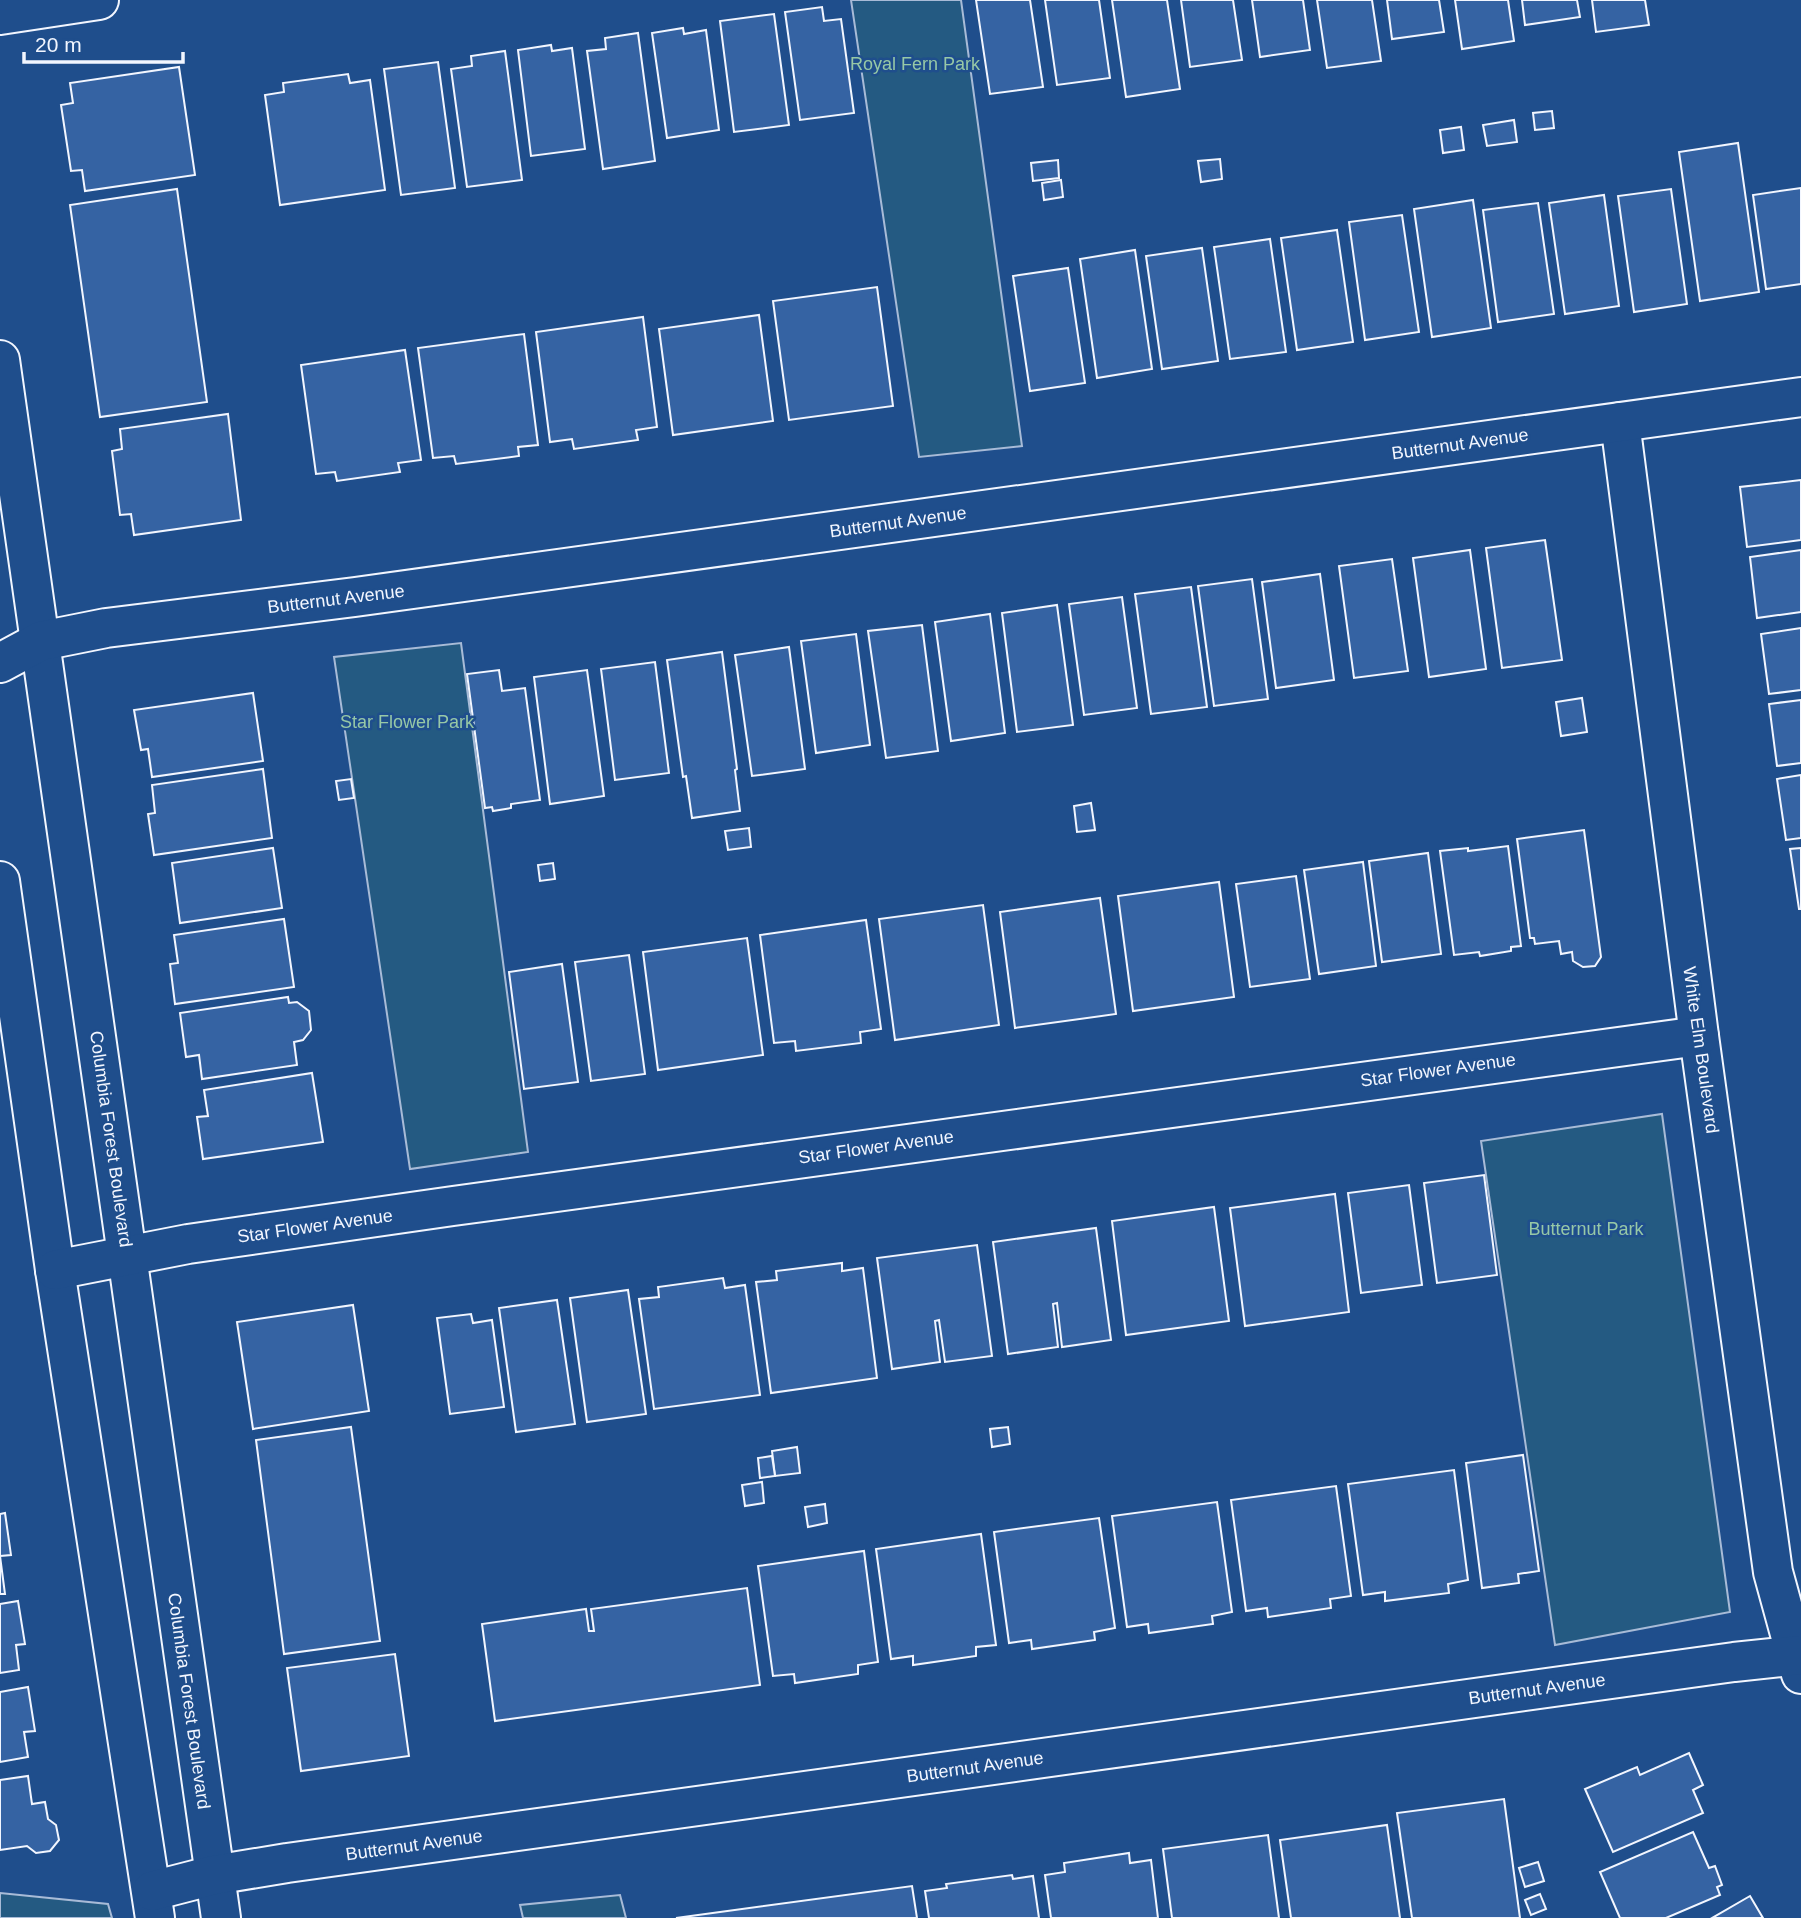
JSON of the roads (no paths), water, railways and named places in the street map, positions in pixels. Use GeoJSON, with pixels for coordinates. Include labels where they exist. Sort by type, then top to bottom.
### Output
{"type":"FeatureCollection","features":[{"type":"Feature","properties":{"kind":"street"},"geometry":{"type":"LineString","coordinates":[[0,15],[99,0]]}},
{"type":"Feature","properties":{"kind":"street","name":"Columbia Forest Boulevard"},"geometry":{"type":"LineString","coordinates":[[0,360],[220,1918]]}},
{"type":"Feature","properties":{"kind":"street","name":"Butternut Avenue"},"geometry":{"type":"LineString","coordinates":[[0,663],[41,641],[106,628],[382,594],[1801,397]]}},
{"type":"Feature","properties":{"kind":"street","name":"White Elm Boulevard"},"geometry":{"type":"LineString","coordinates":[[1620,422],[1699,1035],[1773,1572],[1799,1662]]}},
{"type":"Feature","properties":{"kind":"street"},"geometry":{"type":"LineString","coordinates":[[0,881],[55,1270],[153,1905]]}},
{"type":"Feature","properties":{"kind":"street","name":"Star Flower Avenue"},"geometry":{"type":"LineString","coordinates":[[55,1270],[188,1244],[453,1206],[1699,1035]]}},
{"type":"Feature","properties":{"kind":"street","name":"Butternut Avenue"},"geometry":{"type":"LineString","coordinates":[[153,1905],[214,1875],[1678,1670],[1799,1662]]}},
{"type":"Feature","properties":{"kind":"park label","name":"Royal Fern Park"},"geometry":{"type":"Point","coordinates":[915,64]}},
{"type":"Feature","properties":{"kind":"park label","name":"Star Flower Park"},"geometry":{"type":"Point","coordinates":[407,722]}},
{"type":"Feature","properties":{"kind":"park label","name":"Butternut Park"},"geometry":{"type":"Point","coordinates":[1586,1229]}}]}
